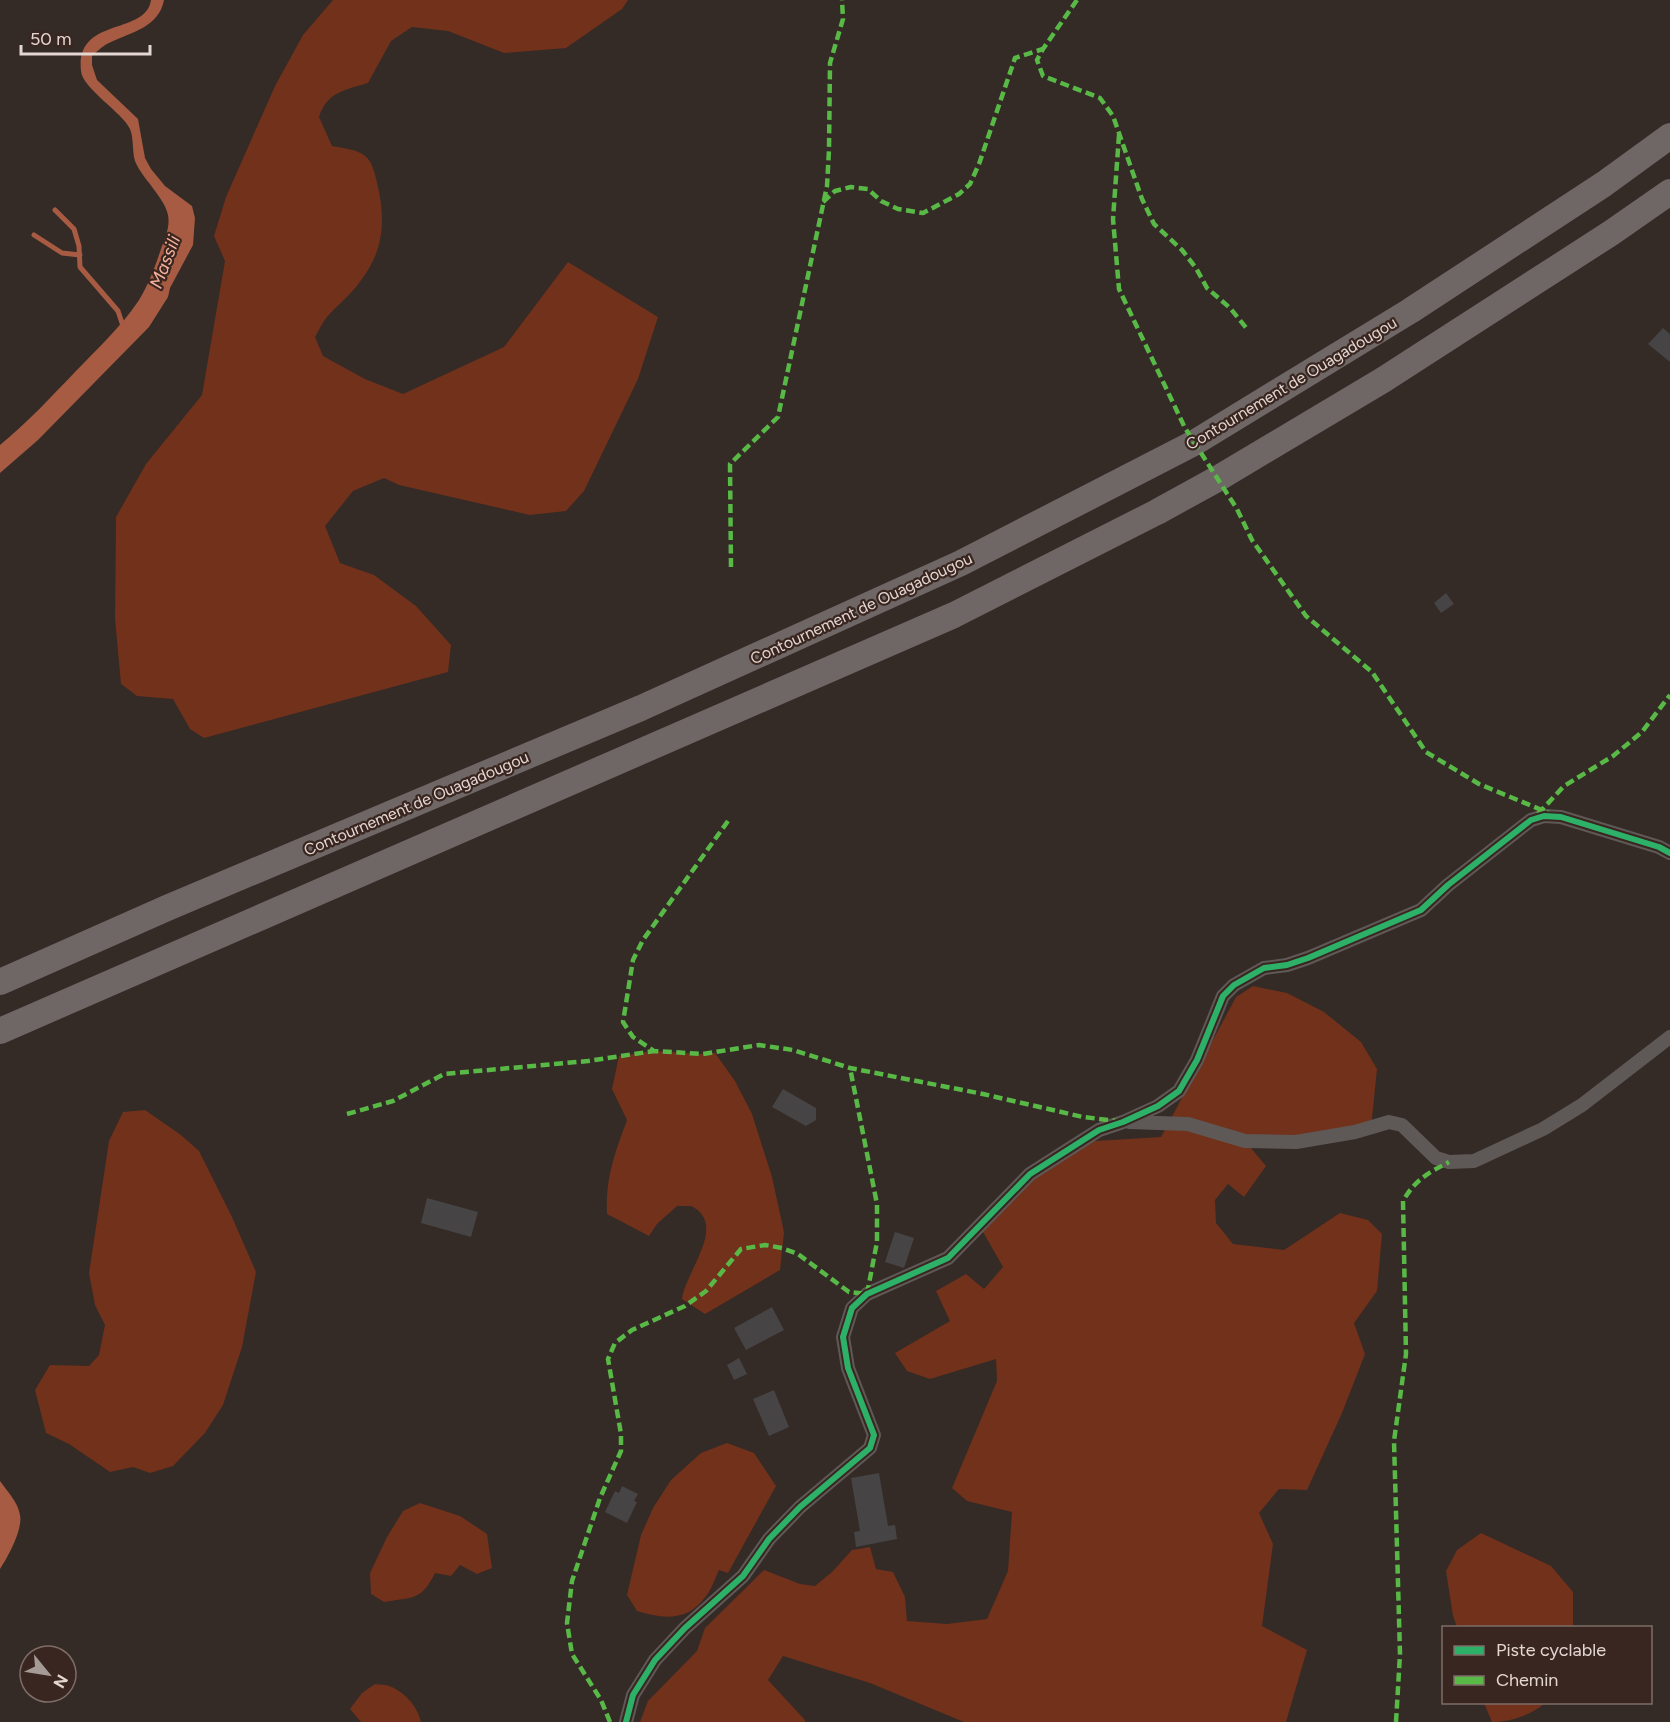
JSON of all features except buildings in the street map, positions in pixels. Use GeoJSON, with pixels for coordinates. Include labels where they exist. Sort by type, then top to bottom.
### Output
{"type":"FeatureCollection","features":[{"type":"Feature","properties":{"kind":"highway","name":"Contournement de Ouagadougou"},"geometry":{"type":"LineString","coordinates":[[0,982],[166,908],[641,708],[961,563],[1194,443],[1410,311],[1604,184],[1670,136]]}},
{"type":"Feature","properties":{"kind":"highway"},"geometry":{"type":"LineString","coordinates":[[0,1031],[954,615],[1217,479],[1393,373],[1611,233],[1670,192]]}},
{"type":"Feature","properties":{"kind":"street"},"geometry":{"type":"LineString","coordinates":[[626,1722],[633,1695],[655,1660],[743,1576],[770,1539],[800,1507],[870,1448],[874,1435],[848,1368],[843,1337],[852,1308],[867,1294],[948,1258],[1030,1174],[1099,1130],[1124,1122],[1158,1106],[1179,1091],[1197,1060],[1223,996],[1234,985],[1264,968],[1287,965],[1420,910],[1448,885],[1532,820],[1544,816],[1561,816],[1659,847],[1670,853]]}},
{"type":"Feature","properties":{"kind":"street"},"geometry":{"type":"LineString","coordinates":[[1124,1122],[1188,1124],[1245,1141],[1296,1142],[1355,1132],[1389,1122],[1402,1125],[1436,1158],[1449,1162],[1474,1161],[1543,1129],[1582,1105],[1670,1037]]}},
{"type":"Feature","properties":{"kind":"shaded area"},"geometry":{"type":"Polygon","coordinates":[[[333,0],[628,0],[622,9],[566,48],[504,53],[448,31],[412,27],[391,41],[368,83],[338,93],[327,102],[319,117],[332,146],[359,152],[369,160],[375,175],[380,200],[382,225],[378,249],[367,272],[352,292],[327,317],[315,337],[323,356],[365,379],[403,394],[504,347],[568,262],[658,317],[638,379],[584,491],[566,511],[530,515],[399,485],[384,478],[353,491],[325,526],[340,563],[374,575],[416,606],[451,645],[448,672],[204,738],[190,729],[173,699],[137,696],[121,684],[115,619],[116,517],[146,464],[202,395],[225,261],[214,236],[226,197],[275,86],[303,35],[333,0]]]}},
{"type":"Feature","properties":{"kind":"shaded area"},"geometry":{"type":"Polygon","coordinates":[[[1253,986],[1287,993],[1324,1012],[1361,1042],[1377,1069],[1371,1128],[1245,1141],[1266,1166],[1244,1197],[1228,1184],[1215,1200],[1216,1223],[1233,1244],[1284,1250],[1340,1213],[1368,1220],[1382,1234],[1377,1291],[1354,1323],[1365,1354],[1342,1413],[1307,1490],[1279,1489],[1259,1513],[1273,1544],[1262,1626],[1307,1650],[1286,1722],[964,1722],[870,1683],[783,1656],[768,1680],[805,1722],[640,1722],[648,1701],[697,1651],[705,1628],[764,1570],[800,1584],[815,1586],[832,1572],[852,1550],[870,1547],[876,1569],[893,1572],[905,1597],[907,1621],[947,1624],[987,1619],[1008,1571],[1012,1512],[967,1501],[952,1488],[997,1381],[996,1359],[930,1379],[907,1371],[895,1353],[950,1321],[936,1291],[966,1274],[984,1289],[1003,1267],[979,1225],[1079,1142],[1161,1137],[1236,997],[1253,986]]]}},
{"type":"Feature","properties":{"kind":"shaded area"},"geometry":{"type":"Polygon","coordinates":[[[654,1051],[715,1053],[735,1081],[752,1114],[772,1177],[784,1232],[780,1270],[705,1314],[682,1299],[706,1234],[706,1224],[700,1212],[691,1206],[677,1206],[657,1224],[649,1236],[607,1214],[609,1177],[627,1120],[612,1089],[619,1056],[654,1051]]]}},
{"type":"Feature","properties":{"kind":"shaded area"},"geometry":{"type":"Polygon","coordinates":[[[145,1110],[181,1135],[199,1151],[256,1272],[242,1347],[223,1405],[205,1433],[173,1466],[150,1473],[133,1467],[110,1472],[69,1444],[46,1433],[35,1390],[50,1365],[89,1366],[99,1355],[105,1325],[95,1305],[89,1273],[109,1141],[123,1112],[145,1110]]]}},
{"type":"Feature","properties":{"kind":"shaded area"},"geometry":{"type":"Polygon","coordinates":[[[727,1443],[754,1453],[776,1486],[728,1573],[719,1570],[710,1590],[699,1604],[683,1614],[666,1617],[637,1611],[627,1595],[641,1535],[653,1508],[671,1480],[701,1453],[727,1443]]]}},
{"type":"Feature","properties":{"kind":"shaded area"},"geometry":{"type":"Polygon","coordinates":[[[420,1503],[460,1516],[487,1534],[492,1568],[477,1574],[460,1565],[451,1576],[435,1573],[425,1589],[415,1596],[384,1602],[371,1594],[370,1573],[387,1537],[403,1511],[420,1503]]]}},
{"type":"Feature","properties":{"kind":"shaded area"},"geometry":{"type":"Polygon","coordinates":[[[1481,1533],[1551,1566],[1573,1592],[1573,1626],[1457,1626],[1446,1571],[1457,1550],[1481,1533]]]}},
{"type":"Feature","properties":{"kind":"shaded area"},"geometry":{"type":"Polygon","coordinates":[[[375,1684],[395,1688],[405,1696],[414,1705],[421,1722],[361,1722],[350,1709],[362,1693],[375,1684]]]}},
{"type":"Feature","properties":{"kind":"shaded area"},"geometry":{"type":"Polygon","coordinates":[[[1484,1704],[1544,1704],[1520,1717],[1492,1722],[1484,1704]]]}},
{"type":"Feature","properties":{"kind":"water","name":"Massili"},"geometry":{"type":"Polygon","coordinates":[[[151,0],[164,0],[157,17],[144,27],[101,48],[92,56],[92,65],[97,80],[138,119],[145,158],[151,169],[165,186],[192,206],[195,218],[193,245],[170,288],[168,297],[149,327],[38,440],[0,473],[0,445],[39,410],[124,319],[146,287],[166,235],[168,215],[166,208],[135,161],[130,129],[88,85],[81,71],[82,54],[89,42],[99,34],[137,19],[146,11],[151,0]]]}},
{"type":"Feature","properties":{"kind":"water"},"geometry":{"type":"Polygon","coordinates":[[[0,1481],[17,1506],[20,1521],[14,1543],[0,1569],[0,1481]]]}},
{"type":"Feature","properties":{"kind":"waterway"},"geometry":{"type":"LineString","coordinates":[[55,210],[74,229],[79,246],[80,267],[118,311],[123,326]]}},
{"type":"Feature","properties":{"kind":"waterway"},"geometry":{"type":"LineString","coordinates":[[34,235],[62,253],[80,255]]}},
{"type":"Feature","properties":{"kind":"marked path"},"geometry":{"type":"LineString","coordinates":[[731,567],[730,464],[778,417],[827,186],[830,63],[843,19],[842,0]]}},
{"type":"Feature","properties":{"kind":"marked path"},"geometry":{"type":"LineString","coordinates":[[1077,0],[1037,60],[1043,76],[1100,98],[1113,116],[1142,199],[1154,224],[1182,250],[1196,268],[1207,288],[1230,308],[1248,330]]}},
{"type":"Feature","properties":{"kind":"marked path"},"geometry":{"type":"LineString","coordinates":[[823,202],[835,191],[851,187],[868,189],[881,201],[898,209],[923,213],[959,194],[970,184],[979,164],[1015,58],[1043,49]]}},
{"type":"Feature","properties":{"kind":"marked path"},"geometry":{"type":"LineString","coordinates":[[1119,135],[1113,219],[1119,289],[1185,428],[1237,509],[1252,540],[1306,616],[1372,672],[1426,752],[1479,784],[1549,813]]}},
{"type":"Feature","properties":{"kind":"marked path"},"geometry":{"type":"LineString","coordinates":[[1538,814],[1564,786],[1613,756],[1642,732],[1670,695]]}},
{"type":"Feature","properties":{"kind":"marked path"},"geometry":{"type":"LineString","coordinates":[[728,821],[643,940],[633,960],[623,1022],[633,1037],[654,1051],[703,1054],[759,1045],[793,1050],[850,1068],[983,1094],[1083,1117],[1117,1121]]}},
{"type":"Feature","properties":{"kind":"marked path"},"geometry":{"type":"LineString","coordinates":[[347,1114],[393,1101],[444,1074],[588,1061],[654,1051]]}},
{"type":"Feature","properties":{"kind":"marked path"},"geometry":{"type":"LineString","coordinates":[[610,1722],[601,1700],[572,1654],[567,1623],[572,1581],[600,1498],[621,1451],[621,1434],[608,1359],[615,1343],[632,1330],[685,1306],[706,1291],[741,1249],[765,1245],[782,1248],[798,1254],[849,1292],[867,1294],[877,1242],[877,1204],[850,1068]]}},
{"type":"Feature","properties":{"kind":"marked path"},"geometry":{"type":"LineString","coordinates":[[1396,1722],[1400,1654],[1394,1441],[1406,1354],[1403,1201],[1423,1178],[1449,1162]]}},
{"type":"Feature","properties":{"kind":"cycle path"},"geometry":{"type":"LineString","coordinates":[[626,1722],[633,1695],[655,1660],[685,1628],[743,1576],[769,1539],[800,1507],[870,1448],[874,1435],[848,1368],[843,1337],[852,1308],[867,1294],[948,1258],[1030,1174],[1099,1130],[1158,1106],[1179,1091],[1197,1060],[1223,996],[1234,985],[1264,968],[1287,965],[1308,958],[1421,910],[1448,885],[1531,820],[1544,816],[1561,817],[1659,847],[1670,853]]}}]}
